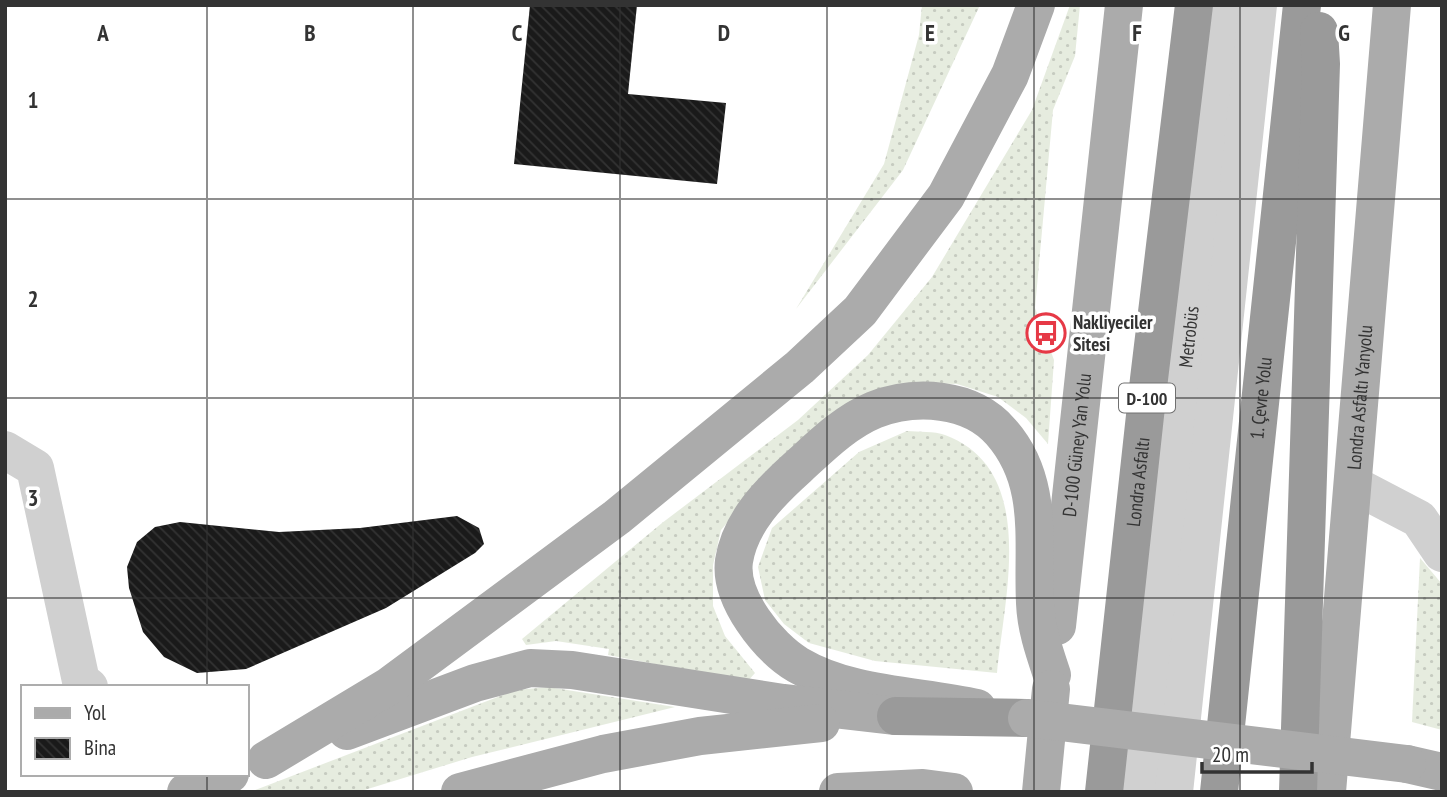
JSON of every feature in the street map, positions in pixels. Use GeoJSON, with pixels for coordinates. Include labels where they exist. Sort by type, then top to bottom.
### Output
{"type":"FeatureCollection","features":[{"type":"Feature","properties":{"kind":"highway","name":"Londra Asfaltı"},"geometry":{"type":"LineString","coordinates":[[1104,792],[1149,379],[1194,5]]}},
{"type":"Feature","properties":{"kind":"highway","name":"1. Çevre Yolu"},"geometry":{"type":"LineString","coordinates":[[1220,792],[1302,5]]}},
{"type":"Feature","properties":{"kind":"highway"},"geometry":{"type":"LineString","coordinates":[[1298,792],[1321,64],[1317,5]]}},
{"type":"Feature","properties":{"kind":"highway"},"geometry":{"type":"LineString","coordinates":[[896,716],[1027,718]]}},
{"type":"Feature","properties":{"kind":"main road"},"geometry":{"type":"LineString","coordinates":[[256,764],[400,678],[617,517],[800,367],[860,311],[946,196],[1010,75],[1036,5]]}},
{"type":"Feature","properties":{"kind":"main road","name":"D-100 Güney Yan Yolu"},"geometry":{"type":"LineString","coordinates":[[1041,792],[1124,5]]}},
{"type":"Feature","properties":{"kind":"main road","name":"Londra Asfaltı Yanyolu"},"geometry":{"type":"LineString","coordinates":[[1327,792],[1392,5]]}},
{"type":"Feature","properties":{"kind":"main road"},"geometry":{"type":"LineString","coordinates":[[1052,675],[1040,639],[1035,604],[1035,509],[1030,484],[1019,457],[1001,431],[980,413],[946,401],[908,401],[874,411],[847,426],[779,484],[744,530],[734,563],[739,592],[768,639],[795,664],[837,682],[1027,718],[1424,768]]}},
{"type":"Feature","properties":{"kind":"main road"},"geometry":{"type":"LineString","coordinates":[[256,764],[475,683],[530,668],[572,670],[795,705],[896,716]]}},
{"type":"Feature","properties":{"kind":"main road"},"geometry":{"type":"LineString","coordinates":[[460,792],[603,754],[700,736],[896,716]]}},
{"type":"Feature","properties":{"kind":"main road"},"geometry":{"type":"LineString","coordinates":[[185,792],[225,776]]}},
{"type":"Feature","properties":{"kind":"main road"},"geometry":{"type":"LineString","coordinates":[[838,792],[923,788],[954,792]]}},
{"type":"Feature","properties":{"kind":"lane","name":"Metrobüs"},"geometry":{"type":"LineString","coordinates":[[1138,792],[1225,5]]}},
{"type":"Feature","properties":{"kind":"lane"},"geometry":{"type":"LineString","coordinates":[[1174,792],[1258,5]]}},
{"type":"Feature","properties":{"kind":"lane"},"geometry":{"type":"LineString","coordinates":[[5,450],[35,468],[81,681],[86,685]]}},
{"type":"Feature","properties":{"kind":"lane"},"geometry":{"type":"LineString","coordinates":[[1354,485],[1419,519],[1442,553]]}},
{"type":"Feature","properties":{"kind":"lane"},"geometry":{"type":"LineString","coordinates":[[178,776],[185,792]]}},
{"type":"Feature","properties":{"kind":"shaded area"},"geometry":{"type":"Polygon","coordinates":[[[922,5],[980,5],[903,170],[796,309],[884,164],[919,35],[922,5]]]}},
{"type":"Feature","properties":{"kind":"shaded area"},"geometry":{"type":"Polygon","coordinates":[[[1070,5],[1080,5],[1075,56],[1053,110],[1035,308],[1054,360],[1048,444],[1026,418],[998,397],[957,384],[913,383],[771,471],[721,530],[713,565],[713,606],[725,636],[755,673],[747,682],[608,655],[609,649],[556,641],[526,645],[522,639],[662,523],[798,420],[868,355],[932,277],[1032,110],[1070,5]]]}},
{"type":"Feature","properties":{"kind":"shaded area"},"geometry":{"type":"Polygon","coordinates":[[[907,431],[945,435],[975,452],[994,476],[1005,506],[1009,539],[1005,609],[997,673],[875,661],[809,643],[784,624],[765,600],[758,567],[772,528],[859,452],[907,431]]]}},
{"type":"Feature","properties":{"kind":"shaded area"},"geometry":{"type":"Polygon","coordinates":[[[1420,558],[1442,584],[1442,730],[1412,722],[1420,558]]]}},
{"type":"Feature","properties":{"kind":"shaded area"},"geometry":{"type":"Polygon","coordinates":[[[548,687],[675,707],[472,757],[358,792],[250,792],[516,690],[548,687]]]}},
{"type":"Feature","properties":{"kind":"building"},"geometry":{"type":"Polygon","coordinates":[[[530,5],[637,5],[628,94],[726,103],[717,184],[514,164],[530,5]]]}},
{"type":"Feature","properties":{"kind":"building"},"geometry":{"type":"Polygon","coordinates":[[[457,516],[479,528],[484,544],[475,553],[386,608],[246,669],[197,673],[164,657],[143,632],[129,588],[127,567],[137,542],[155,527],[180,522],[279,532],[360,528],[457,516]]]}},
{"type":"Feature","properties":{"kind":"place","name":"Nakliyeciler Sitesi"},"geometry":{"type":"Point","coordinates":[1046,333]}}]}
